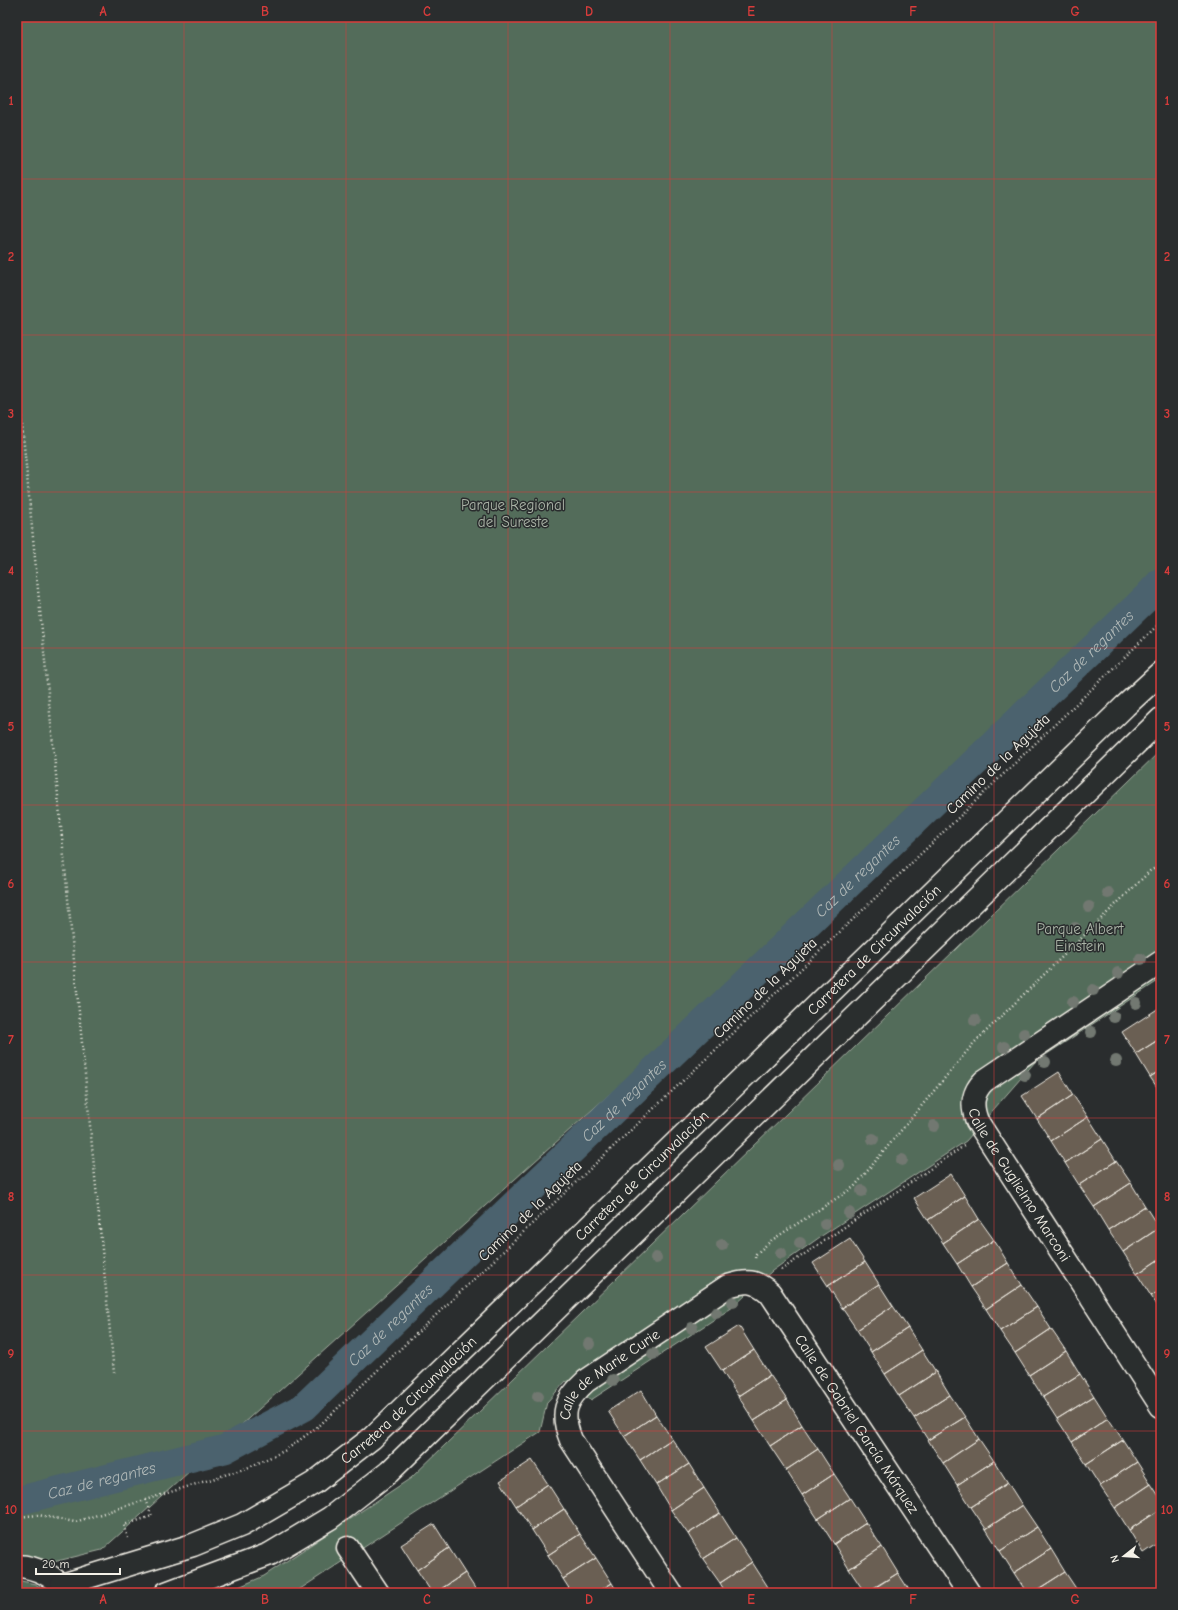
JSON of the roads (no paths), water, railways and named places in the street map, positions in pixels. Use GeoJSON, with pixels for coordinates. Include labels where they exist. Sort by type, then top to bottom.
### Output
{"type":"FeatureCollection","features":[{"type":"Feature","properties":{"kind":"main road","name":"Carretera de Circunvalación"},"geometry":{"type":"LineString","coordinates":[[65,1589],[193,1545],[242,1525],[314,1483],[372,1438],[1119,712],[1161,673]]}},
{"type":"Feature","properties":{"kind":"main road"},"geometry":{"type":"LineString","coordinates":[[166,1593],[270,1554],[330,1518],[388,1472],[1161,719]]}},
{"type":"Feature","properties":{"kind":"main road","name":"Calle de Guglielmo Marconi"},"geometry":{"type":"LineString","coordinates":[[1161,962],[984,1081],[974,1095],[972,1109],[977,1121],[1161,1406]]}},
{"type":"Feature","properties":{"kind":"main road","name":"Calle de Gabriel García Márquez"},"geometry":{"type":"LineString","coordinates":[[728,1286],[740,1282],[750,1282],[761,1285],[770,1293],[969,1593]]}},
{"type":"Feature","properties":{"kind":"main road","name":"Calle de Marie Curie"},"geometry":{"type":"LineString","coordinates":[[671,1593],[571,1440],[565,1427],[564,1414],[568,1401],[573,1392],[586,1381],[728,1286]]}},
{"type":"Feature","properties":{"kind":"main road"},"geometry":{"type":"LineString","coordinates":[[348,1548],[378,1593]]}},
{"type":"Feature","properties":{"kind":"main road"},"geometry":{"type":"LineString","coordinates":[[17,1566],[27,1566],[46,1573],[65,1589]]}},
{"type":"Feature","properties":{"kind":"waterway","name":"Caz de regantes"},"geometry":{"type":"LineString","coordinates":[[17,1501],[225,1449],[304,1407],[1161,582]]}},
{"type":"Feature","properties":{"kind":"park label","name":"Parque Regional del Sureste"},"geometry":{"type":"Point","coordinates":[513,514]}},
{"type":"Feature","properties":{"kind":"park label","name":"Parque Albert Einstein"},"geometry":{"type":"Point","coordinates":[1080,938]}}]}
